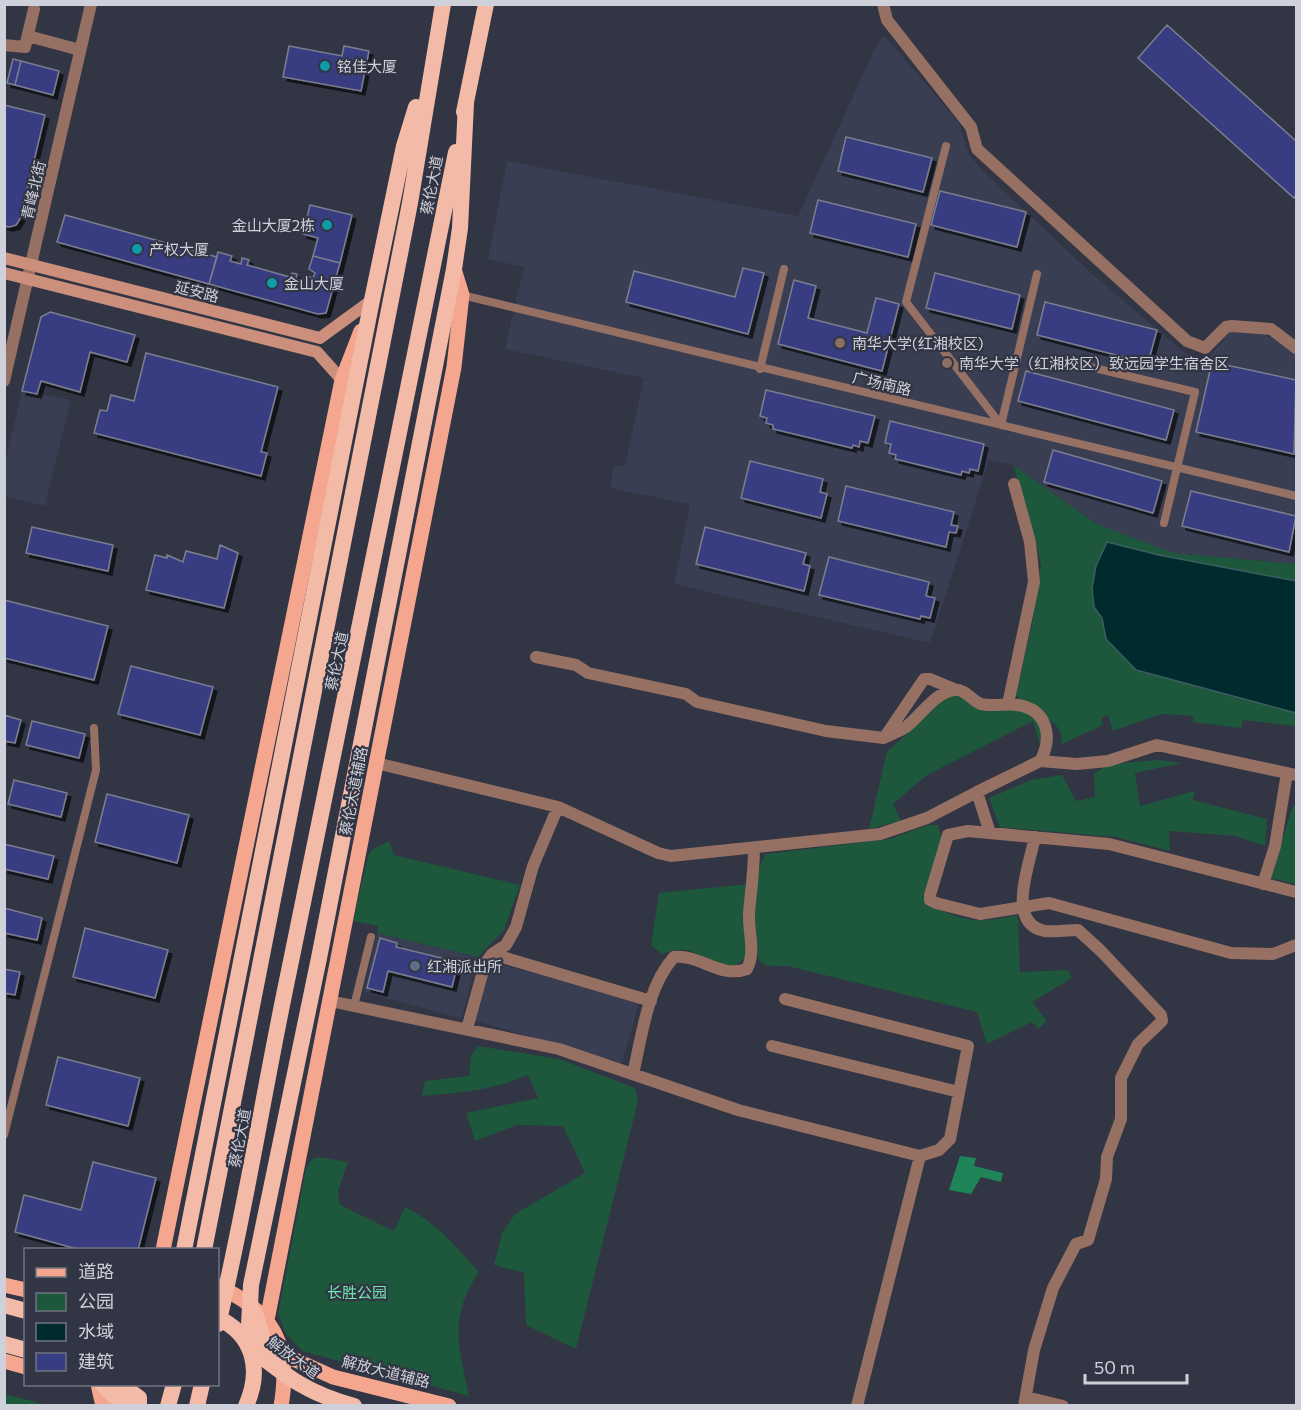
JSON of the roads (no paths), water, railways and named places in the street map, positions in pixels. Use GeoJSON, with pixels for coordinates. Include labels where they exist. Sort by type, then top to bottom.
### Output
{"type":"FeatureCollection","features":[{"type":"Feature","properties":{"kind":"highway","name":"蔡伦大道"},"geometry":{"type":"LineString","coordinates":[[204,1248],[410,203],[442,4]]}},
{"type":"Feature","properties":{"kind":"highway","name":"蔡伦大道"},"geometry":{"type":"LineString","coordinates":[[219,1320],[238,1242],[288,975],[355,660],[486,4]]}},
{"type":"Feature","properties":{"kind":"highway"},"geometry":{"type":"LineString","coordinates":[[184,1248],[372,300],[404,146],[434,43]]}},
{"type":"Feature","properties":{"kind":"highway"},"geometry":{"type":"LineString","coordinates":[[246,1406],[253,1390],[256,1372],[248,1346],[251,1285],[320,958],[443,316],[454,269],[460,228],[466,103]]}},
{"type":"Feature","properties":{"kind":"highway"},"geometry":{"type":"LineString","coordinates":[[219,1302],[233,1305],[242,1302],[251,1285]]}},
{"type":"Feature","properties":{"kind":"highway"},"geometry":{"type":"LineString","coordinates":[[251,1285],[256,1318],[265,1345],[290,1380]]}},
{"type":"Feature","properties":{"kind":"highway"},"geometry":{"type":"LineString","coordinates":[[4,1304],[24,1309]]}},
{"type":"Feature","properties":{"kind":"highway"},"geometry":{"type":"LineString","coordinates":[[219,1318],[231,1324],[248,1346]]}},
{"type":"Feature","properties":{"kind":"highway"},"geometry":{"type":"LineString","coordinates":[[4,1343],[24,1348]]}},
{"type":"Feature","properties":{"kind":"highway","name":"解放大道"},"geometry":{"type":"LineString","coordinates":[[248,1346],[290,1380],[311,1392],[354,1406]]}},
{"type":"Feature","properties":{"kind":"highway"},"geometry":{"type":"LineString","coordinates":[[96,1386],[137,1400]]}},
{"type":"Feature","properties":{"kind":"highway"},"geometry":{"type":"LineString","coordinates":[[122,1386],[137,1400]]}},
{"type":"Feature","properties":{"kind":"highway"},"geometry":{"type":"LineString","coordinates":[[168,1406],[173,1386]]}},
{"type":"Feature","properties":{"kind":"highway"},"geometry":{"type":"LineString","coordinates":[[197,1406],[202,1386]]}},
{"type":"Feature","properties":{"kind":"main road","name":"延安路"},"geometry":{"type":"LineString","coordinates":[[4,258],[320,338],[372,300]]}},
{"type":"Feature","properties":{"kind":"main road","name":"蔡伦大道辅路"},"geometry":{"type":"LineString","coordinates":[[267,1320],[454,367],[462,295],[454,269]]}},
{"type":"Feature","properties":{"kind":"main road","name":"延安路"},"geometry":{"type":"LineString","coordinates":[[4,273],[317,352],[342,380]]}},
{"type":"Feature","properties":{"kind":"main road"},"geometry":{"type":"LineString","coordinates":[[163,1248],[342,380],[372,300]]}},
{"type":"Feature","properties":{"kind":"main road"},"geometry":{"type":"LineString","coordinates":[[4,1285],[24,1290]]}},
{"type":"Feature","properties":{"kind":"main road"},"geometry":{"type":"LineString","coordinates":[[219,1286],[244,1299],[267,1320],[282,1354],[286,1378],[281,1406]]}},
{"type":"Feature","properties":{"kind":"main road","name":"解放大道辅路"},"geometry":{"type":"LineString","coordinates":[[282,1354],[333,1377],[449,1406]]}},
{"type":"Feature","properties":{"kind":"main road"},"geometry":{"type":"LineString","coordinates":[[4,1361],[24,1366]]}},
{"type":"Feature","properties":{"kind":"main road"},"geometry":{"type":"LineString","coordinates":[[96,1386],[103,1406]]}},
{"type":"Feature","properties":{"kind":"street","name":"青峰北街"},"geometry":{"type":"LineString","coordinates":[[4,381],[91,4]]}},
{"type":"Feature","properties":{"kind":"street"},"geometry":{"type":"LineString","coordinates":[[883,4],[888,20],[971,127],[977,149],[1187,341],[1205,348],[1226,327],[1232,326],[1270,329],[1296,348]]}},
{"type":"Feature","properties":{"kind":"street"},"geometry":{"type":"LineString","coordinates":[[4,45],[25,47],[34,9]]}},
{"type":"Feature","properties":{"kind":"street"},"geometry":{"type":"LineString","coordinates":[[28,36],[80,50]]}},
{"type":"Feature","properties":{"kind":"street"},"geometry":{"type":"LineString","coordinates":[[1008,704],[1034,582],[1030,542],[1014,484]]}},
{"type":"Feature","properties":{"kind":"street"},"geometry":{"type":"LineString","coordinates":[[536,657],[576,665],[588,673],[686,694],[697,702],[826,731],[884,738],[905,728],[942,694],[954,689]]}},
{"type":"Feature","properties":{"kind":"street"},"geometry":{"type":"LineString","coordinates":[[884,738],[924,680],[930,679],[966,692],[981,704],[1021,705],[1038,714],[1047,724],[1046,751],[1040,761]]}},
{"type":"Feature","properties":{"kind":"street"},"geometry":{"type":"LineString","coordinates":[[376,763],[558,807],[658,853],[671,856],[880,834],[927,818],[1040,761],[1077,764],[1108,761],[1157,746],[1292,774],[1275,846],[1263,884]]}},
{"type":"Feature","properties":{"kind":"street"},"geometry":{"type":"LineString","coordinates":[[977,792],[990,833]]}},
{"type":"Feature","properties":{"kind":"street"},"geometry":{"type":"LineString","coordinates":[[467,1029],[485,964],[492,954],[506,945],[516,927],[533,866],[558,807]]}},
{"type":"Feature","properties":{"kind":"street"},"geometry":{"type":"LineString","coordinates":[[1296,892],[1109,844],[968,831],[948,835],[943,843],[930,900],[980,914],[1050,903],[1231,953],[1273,954],[1296,945]]}},
{"type":"Feature","properties":{"kind":"street"},"geometry":{"type":"LineString","coordinates":[[1035,837],[1022,898],[1024,917],[1032,925],[1044,931],[1078,930],[1101,951],[1161,1016],[1162,1021],[1138,1044],[1121,1078],[1121,1119],[1107,1157],[1106,1179],[1088,1240],[1076,1244],[1053,1288],[1034,1350],[1025,1401],[1063,1406]]}},
{"type":"Feature","properties":{"kind":"street"},"geometry":{"type":"LineString","coordinates":[[633,1074],[651,1000],[667,964],[674,957],[693,958],[726,971],[737,972],[747,969],[752,953],[749,915],[755,877],[754,848]]}},
{"type":"Feature","properties":{"kind":"street"},"geometry":{"type":"LineString","coordinates":[[492,954],[651,1000]]}},
{"type":"Feature","properties":{"kind":"street"},"geometry":{"type":"LineString","coordinates":[[330,1001],[559,1049],[738,1110],[920,1156],[939,1150],[950,1139],[968,1046],[785,999]]}},
{"type":"Feature","properties":{"kind":"street"},"geometry":{"type":"LineString","coordinates":[[772,1046],[959,1092]]}},
{"type":"Feature","properties":{"kind":"street"},"geometry":{"type":"LineString","coordinates":[[857,1406],[920,1156]]}},
{"type":"Feature","properties":{"kind":"lane"},"geometry":{"type":"LineString","coordinates":[[946,146],[906,302],[1002,425]]}},
{"type":"Feature","properties":{"kind":"lane"},"geometry":{"type":"LineString","coordinates":[[760,369],[784,269]]}},
{"type":"Feature","properties":{"kind":"lane"},"geometry":{"type":"LineString","coordinates":[[1002,425],[1037,274]]}},
{"type":"Feature","properties":{"kind":"lane","name":"广场南路"},"geometry":{"type":"LineString","coordinates":[[462,295],[760,369],[1296,496]]}},
{"type":"Feature","properties":{"kind":"lane"},"geometry":{"type":"LineString","coordinates":[[1061,360],[1195,392],[1164,523]]}},
{"type":"Feature","properties":{"kind":"lane"},"geometry":{"type":"LineString","coordinates":[[4,1135],[96,770],[94,728]]}},
{"type":"Feature","properties":{"kind":"lane"},"geometry":{"type":"LineString","coordinates":[[354,1006],[371,937]]}},
{"type":"Feature","properties":{"kind":"water"},"geometry":{"type":"Polygon","coordinates":[[[1107,542],[1159,555],[1296,581],[1296,713],[1136,670],[1106,639],[1102,618],[1094,607],[1092,588],[1096,566],[1107,542]]]}},
{"type":"Feature","properties":{"kind":"place","name":"铭佳大厦"},"geometry":{"type":"Point","coordinates":[325,66]}},
{"type":"Feature","properties":{"kind":"place","name":"金山大厦2栋"},"geometry":{"type":"Point","coordinates":[327,225]}},
{"type":"Feature","properties":{"kind":"place","name":"产权大厦"},"geometry":{"type":"Point","coordinates":[137,249]}},
{"type":"Feature","properties":{"kind":"place","name":"金山大厦"},"geometry":{"type":"Point","coordinates":[272,283]}},
{"type":"Feature","properties":{"kind":"place","name":"南华大学(红湘校区)"},"geometry":{"type":"Point","coordinates":[840,343]}},
{"type":"Feature","properties":{"kind":"place","name":"南华大学（红湘校区）致远园学生宿舍区"},"geometry":{"type":"Point","coordinates":[947,363]}},
{"type":"Feature","properties":{"kind":"place","name":"红湘派出所"},"geometry":{"type":"Point","coordinates":[415,966]}},
{"type":"Feature","properties":{"kind":"park label","name":"长胜公园"},"geometry":{"type":"Point","coordinates":[357,1292]}}]}
